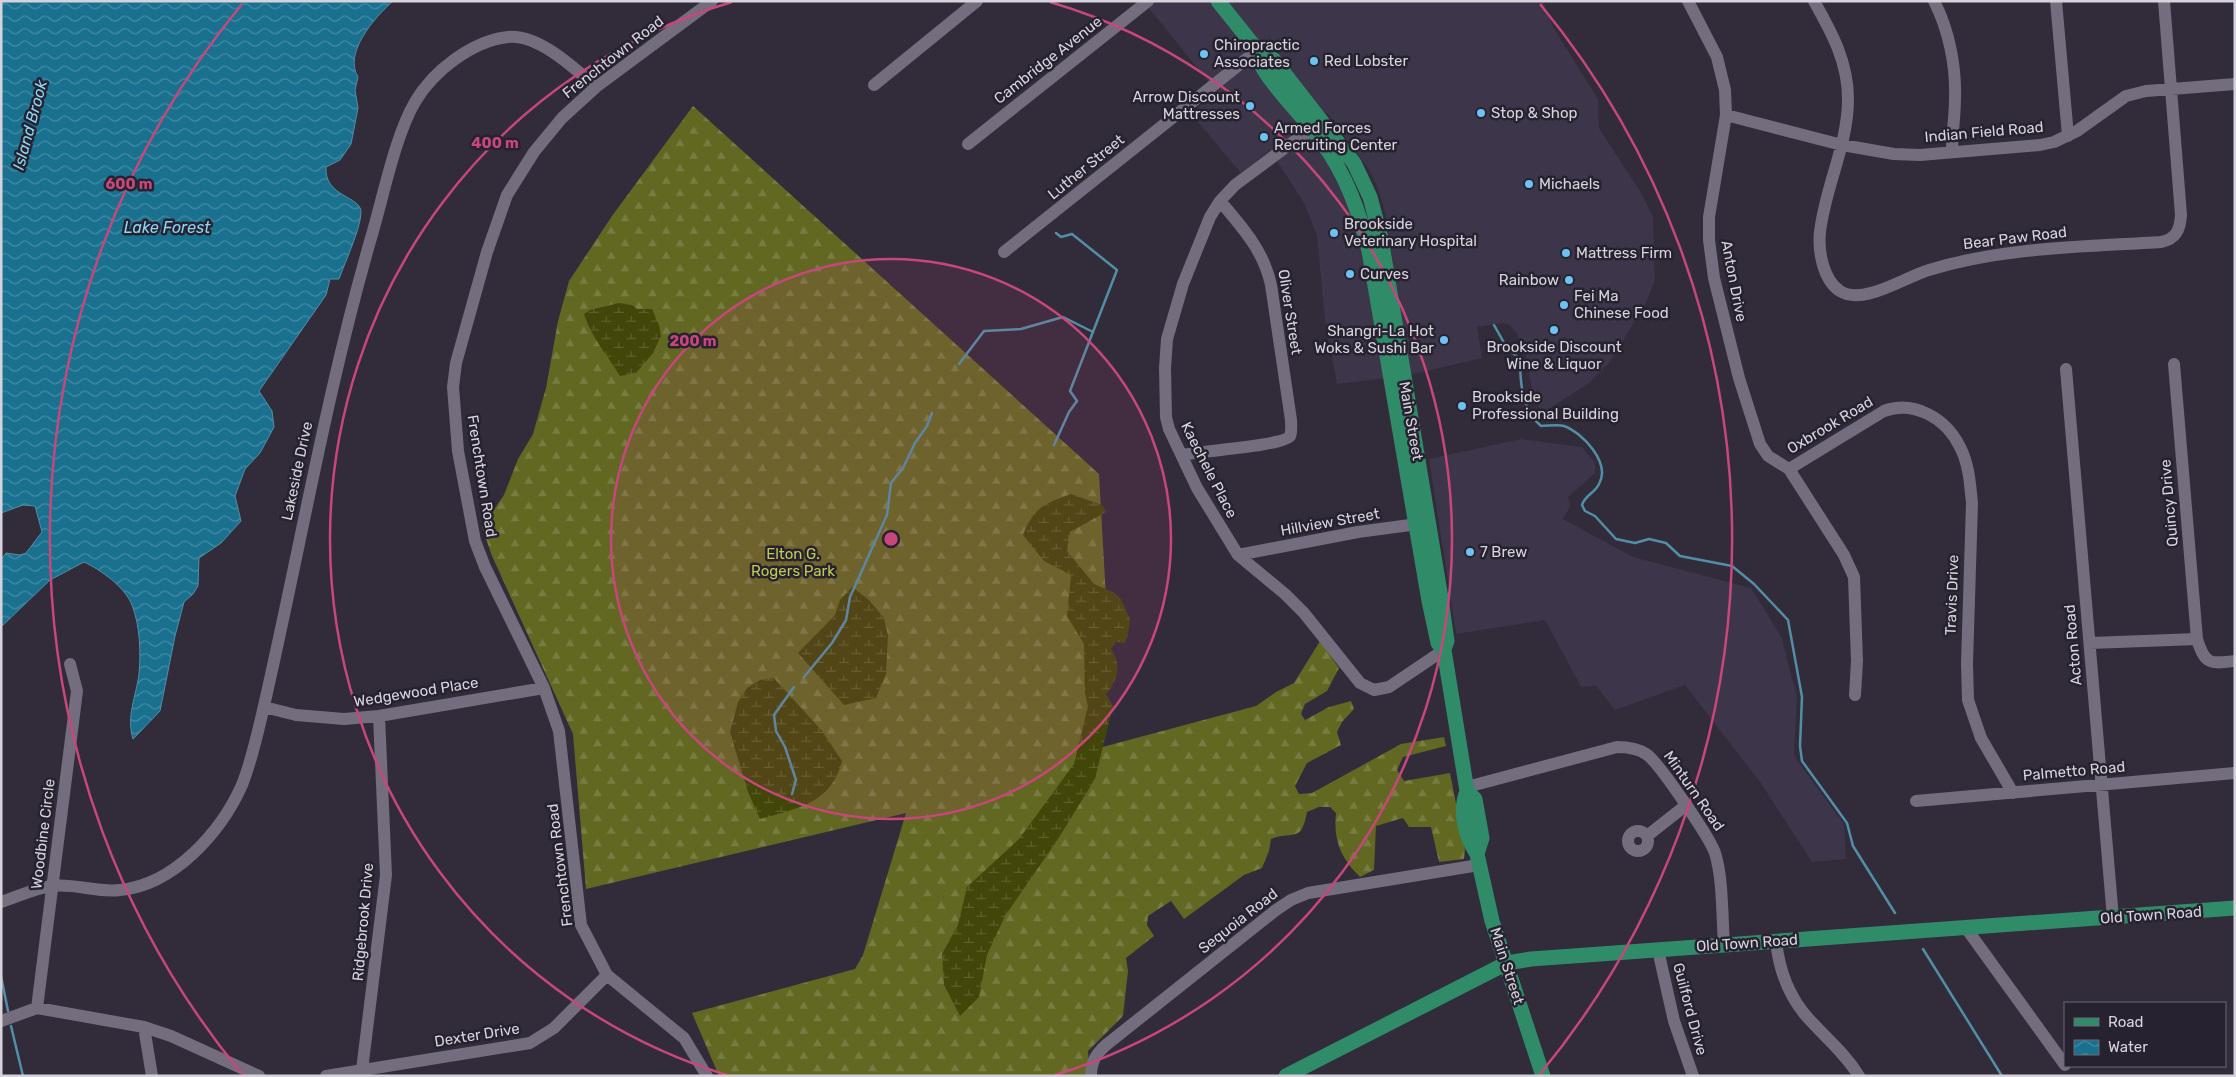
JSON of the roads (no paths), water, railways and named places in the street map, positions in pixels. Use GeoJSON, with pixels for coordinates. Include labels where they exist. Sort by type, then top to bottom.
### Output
{"type":"FeatureCollection","features":[{"type":"Feature","properties":{"kind":"main road","name":"Main Street"},"geometry":{"type":"LineString","coordinates":[[1218,1],[1258,51],[1263,69],[1319,127],[1353,197],[1370,226],[1422,524],[1438,643],[1444,650],[1467,789],[1475,799],[1482,838],[1478,859],[1492,921],[1543,1076]]}},
{"type":"Feature","properties":{"kind":"main road","name":"Old Town Road"},"geometry":{"type":"LineString","coordinates":[[1286,1076],[1507,963],[1724,944],[2235,908]]}},
{"type":"Feature","properties":{"kind":"street","name":"Frenchtown Road"},"geometry":{"type":"LineString","coordinates":[[707,1076],[684,1038],[607,975],[581,925],[562,745],[544,688],[485,567],[475,541],[458,450],[453,387],[456,363],[487,252],[508,195],[544,138],[562,118],[596,87],[712,1]]}},
{"type":"Feature","properties":{"kind":"street"},"geometry":{"type":"LineString","coordinates":[[874,85],[977,1]]}},
{"type":"Feature","properties":{"kind":"street","name":"Cambridge Avenue"},"geometry":{"type":"LineString","coordinates":[[968,144],[1148,1]]}},
{"type":"Feature","properties":{"kind":"street","name":"Anton Drive"},"geometry":{"type":"LineString","coordinates":[[1688,1],[1717,57],[1726,90],[1726,115],[1709,217],[1709,240],[1714,278],[1739,378],[1760,444],[1768,456],[1789,469]]}},
{"type":"Feature","properties":{"kind":"street","name":"Bear Paw Road"},"geometry":{"type":"LineString","coordinates":[[1814,1],[1836,40],[1845,66],[1848,98],[1842,145],[1820,231],[1821,252],[1827,275],[1833,285],[1848,294],[1865,295],[1927,270],[1985,256],[2035,250],[2161,242],[2173,237],[2180,228],[2181,215],[2164,1]]}},
{"type":"Feature","properties":{"kind":"street"},"geometry":{"type":"LineString","coordinates":[[1934,1],[1944,26],[1953,64],[1955,99],[1952,152]]}},
{"type":"Feature","properties":{"kind":"street"},"geometry":{"type":"LineString","coordinates":[[2056,1],[2068,136]]}},
{"type":"Feature","properties":{"kind":"street","name":"Lakeside Drive"},"geometry":{"type":"LineString","coordinates":[[1,902],[53,886],[110,891],[132,889],[158,878],[182,862],[208,838],[232,805],[250,765],[264,707],[342,344],[395,157],[410,112],[427,84],[438,73],[478,46],[489,41],[509,37],[537,43],[596,87]]}},
{"type":"Feature","properties":{"kind":"street","name":"Luther Street"},"geometry":{"type":"LineString","coordinates":[[1004,252],[1258,51]]}},
{"type":"Feature","properties":{"kind":"street","name":"Indian Field Road"},"geometry":{"type":"LineString","coordinates":[[1726,115],[1842,145],[1907,155],[2040,145],[2068,136],[2090,124],[2126,96],[2170,88],[2235,84]]}},
{"type":"Feature","properties":{"kind":"street","name":"Kaechele Place"},"geometry":{"type":"LineString","coordinates":[[1319,127],[1297,139],[1235,186],[1220,201],[1210,217],[1183,284],[1167,339],[1165,368],[1166,417],[1172,440],[1182,454],[1197,488],[1238,555],[1299,607],[1354,678],[1367,688],[1374,690],[1389,687],[1444,650]]}},
{"type":"Feature","properties":{"kind":"street","name":"Oliver Street"},"geometry":{"type":"LineString","coordinates":[[1182,454],[1270,444],[1285,440],[1290,436],[1291,420],[1266,263],[1258,248],[1220,201]]}},
{"type":"Feature","properties":{"kind":"street","name":"Quincy Drive"},"geometry":{"type":"LineString","coordinates":[[2174,364],[2197,639]]}},
{"type":"Feature","properties":{"kind":"street","name":"Acton Road"},"geometry":{"type":"LineString","coordinates":[[2066,369],[2113,918]]}},
{"type":"Feature","properties":{"kind":"street","name":"Oxbrook Road"},"geometry":{"type":"LineString","coordinates":[[1789,469],[1884,411],[1901,407],[1918,409]]}},
{"type":"Feature","properties":{"kind":"street","name":"Travis Drive"},"geometry":{"type":"LineString","coordinates":[[1918,409],[1941,423],[1952,434],[1960,446],[1966,464],[1972,503],[1967,664],[1968,700],[1981,738],[2013,793]]}},
{"type":"Feature","properties":{"kind":"street"},"geometry":{"type":"LineString","coordinates":[[1789,469],[1840,547],[1854,577],[1857,661],[1855,694]]}},
{"type":"Feature","properties":{"kind":"street","name":"Hillview Street"},"geometry":{"type":"LineString","coordinates":[[1238,555],[1358,532],[1422,524]]}},
{"type":"Feature","properties":{"kind":"street"},"geometry":{"type":"LineString","coordinates":[[2090,643],[2197,639],[2201,653],[2208,661],[2213,663],[2235,661]]}},
{"type":"Feature","properties":{"kind":"street","name":"Woodbine Circle"},"geometry":{"type":"LineString","coordinates":[[37,1008],[77,691],[70,664]]}},
{"type":"Feature","properties":{"kind":"street","name":"Wedgewood Place"},"geometry":{"type":"LineString","coordinates":[[264,707],[311,718],[344,719],[379,716],[544,688]]}},
{"type":"Feature","properties":{"kind":"street","name":"Ridgebrook Drive"},"geometry":{"type":"LineString","coordinates":[[362,1070],[386,875],[379,716]]}},
{"type":"Feature","properties":{"kind":"street","name":"Minturn Road"},"geometry":{"type":"LineString","coordinates":[[1467,789],[1617,747],[1641,751],[1654,760],[1708,838],[1715,853],[1724,944]]}},
{"type":"Feature","properties":{"kind":"street","name":"Palmetto Road"},"geometry":{"type":"LineString","coordinates":[[1916,801],[2235,773]]}},
{"type":"Feature","properties":{"kind":"street"},"geometry":{"type":"LineString","coordinates":[[1647,836],[1685,806]]}},
{"type":"Feature","properties":{"kind":"street","name":"Sequoia Road"},"geometry":{"type":"LineString","coordinates":[[1090,1076],[1092,1061],[1098,1052],[1291,900],[1308,893],[1478,859]]}},
{"type":"Feature","properties":{"kind":"street"},"geometry":{"type":"LineString","coordinates":[[1966,928],[2064,1065]]}},
{"type":"Feature","properties":{"kind":"street"},"geometry":{"type":"LineString","coordinates":[[1776,941],[1778,958],[1792,996],[1807,1017],[1846,1056],[1859,1076]]}},
{"type":"Feature","properties":{"kind":"street","name":"Guilford Drive"},"geometry":{"type":"LineString","coordinates":[[1658,950],[1674,1021],[1693,1076]]}},
{"type":"Feature","properties":{"kind":"street","name":"Dexter Drive"},"geometry":{"type":"LineString","coordinates":[[326,1076],[530,1043],[554,1028],[607,975]]}},
{"type":"Feature","properties":{"kind":"street"},"geometry":{"type":"LineString","coordinates":[[1,1021],[37,1008],[144,1027],[259,1076]]}},
{"type":"Feature","properties":{"kind":"street"},"geometry":{"type":"LineString","coordinates":[[144,1027],[152,1076]]}},
{"type":"Feature","properties":{"kind":"water","name":"Lake Forest"},"geometry":{"type":"Polygon","coordinates":[[[1,1],[393,1],[370,26],[358,47],[354,68],[358,77],[355,90],[358,108],[351,144],[340,160],[326,167],[327,177],[331,184],[359,207],[361,212],[356,236],[339,279],[330,279],[326,295],[259,391],[272,411],[274,427],[260,453],[245,469],[235,496],[241,521],[221,543],[199,558],[198,586],[193,594],[184,602],[160,711],[133,739],[131,714],[139,674],[140,648],[138,630],[135,613],[129,598],[112,580],[84,562],[50,580],[1,627],[1,560],[6,553],[20,555],[26,553],[42,532],[35,506],[23,505],[1,513],[1,1]]]}},
{"type":"Feature","properties":{"kind":"waterway"},"geometry":{"type":"LineString","coordinates":[[1054,445],[1069,412],[1077,401],[1070,391],[1117,270],[1072,234],[1061,237],[1056,233]]}},
{"type":"Feature","properties":{"kind":"waterway"},"geometry":{"type":"LineString","coordinates":[[959,364],[984,331],[1021,329],[1063,317],[1093,332]]}},
{"type":"Feature","properties":{"kind":"waterway"},"geometry":{"type":"LineString","coordinates":[[1494,325],[1507,348],[1520,359],[1523,396],[1535,420],[1541,426],[1562,425],[1571,430],[1587,442],[1598,458],[1602,476],[1597,487],[1583,502],[1582,505],[1585,511],[1595,516],[1616,539],[1635,543],[1649,539],[1666,543],[1680,556],[1732,566],[1754,584],[1788,620],[1802,697],[1800,746],[1802,761],[1847,823],[1853,846],[1895,913]]}},
{"type":"Feature","properties":{"kind":"waterway"},"geometry":{"type":"LineString","coordinates":[[804,677],[832,643],[846,620],[850,597],[887,515],[891,483],[903,468],[915,443],[927,426],[932,413]]}},
{"type":"Feature","properties":{"kind":"waterway"},"geometry":{"type":"LineString","coordinates":[[792,794],[796,780],[785,747],[776,731],[774,715],[794,687]]}},
{"type":"Feature","properties":{"kind":"waterway"},"geometry":{"type":"LineString","coordinates":[[1923,949],[2002,1076]]}},
{"type":"Feature","properties":{"kind":"waterway","name":"Island Brook"},"geometry":{"type":"LineString","coordinates":[[1,976],[8,1011]]}},
{"type":"Feature","properties":{"kind":"waterway","name":"Island Brook"},"geometry":{"type":"LineString","coordinates":[[11,1026],[23,1076]]}},
{"type":"Feature","properties":{"kind":"place","name":"Chiropractic Associates"},"geometry":{"type":"Point","coordinates":[1204,54]}},
{"type":"Feature","properties":{"kind":"place","name":"Red Lobster"},"geometry":{"type":"Point","coordinates":[1314,61]}},
{"type":"Feature","properties":{"kind":"place","name":"Arrow Discount Mattresses"},"geometry":{"type":"Point","coordinates":[1250,106]}},
{"type":"Feature","properties":{"kind":"place","name":"Stop & Shop"},"geometry":{"type":"Point","coordinates":[1481,113]}},
{"type":"Feature","properties":{"kind":"place","name":"Armed Forces Recruiting Center"},"geometry":{"type":"Point","coordinates":[1264,137]}},
{"type":"Feature","properties":{"kind":"place","name":"Michaels"},"geometry":{"type":"Point","coordinates":[1529,184]}},
{"type":"Feature","properties":{"kind":"place","name":"Brookside Veterinary Hospital"},"geometry":{"type":"Point","coordinates":[1334,233]}},
{"type":"Feature","properties":{"kind":"place","name":"Mattress Firm"},"geometry":{"type":"Point","coordinates":[1566,253]}},
{"type":"Feature","properties":{"kind":"place","name":"Curves"},"geometry":{"type":"Point","coordinates":[1350,274]}},
{"type":"Feature","properties":{"kind":"place","name":"Rainbow"},"geometry":{"type":"Point","coordinates":[1569,280]}},
{"type":"Feature","properties":{"kind":"place","name":"Fei Ma Chinese Food"},"geometry":{"type":"Point","coordinates":[1564,305]}},
{"type":"Feature","properties":{"kind":"place","name":"Brookside Discount Wine & Liquor"},"geometry":{"type":"Point","coordinates":[1554,330]}},
{"type":"Feature","properties":{"kind":"place","name":"Shangri-La Hot Woks & Sushi Bar"},"geometry":{"type":"Point","coordinates":[1444,340]}},
{"type":"Feature","properties":{"kind":"place","name":"Brookside Professional Building"},"geometry":{"type":"Point","coordinates":[1462,406]}},
{"type":"Feature","properties":{"kind":"place","name":"7 Brew"},"geometry":{"type":"Point","coordinates":[1470,552]}},
{"type":"Feature","properties":{"kind":"park label","name":"Elton G. Rogers Park"},"geometry":{"type":"Point","coordinates":[793,562]}}]}
